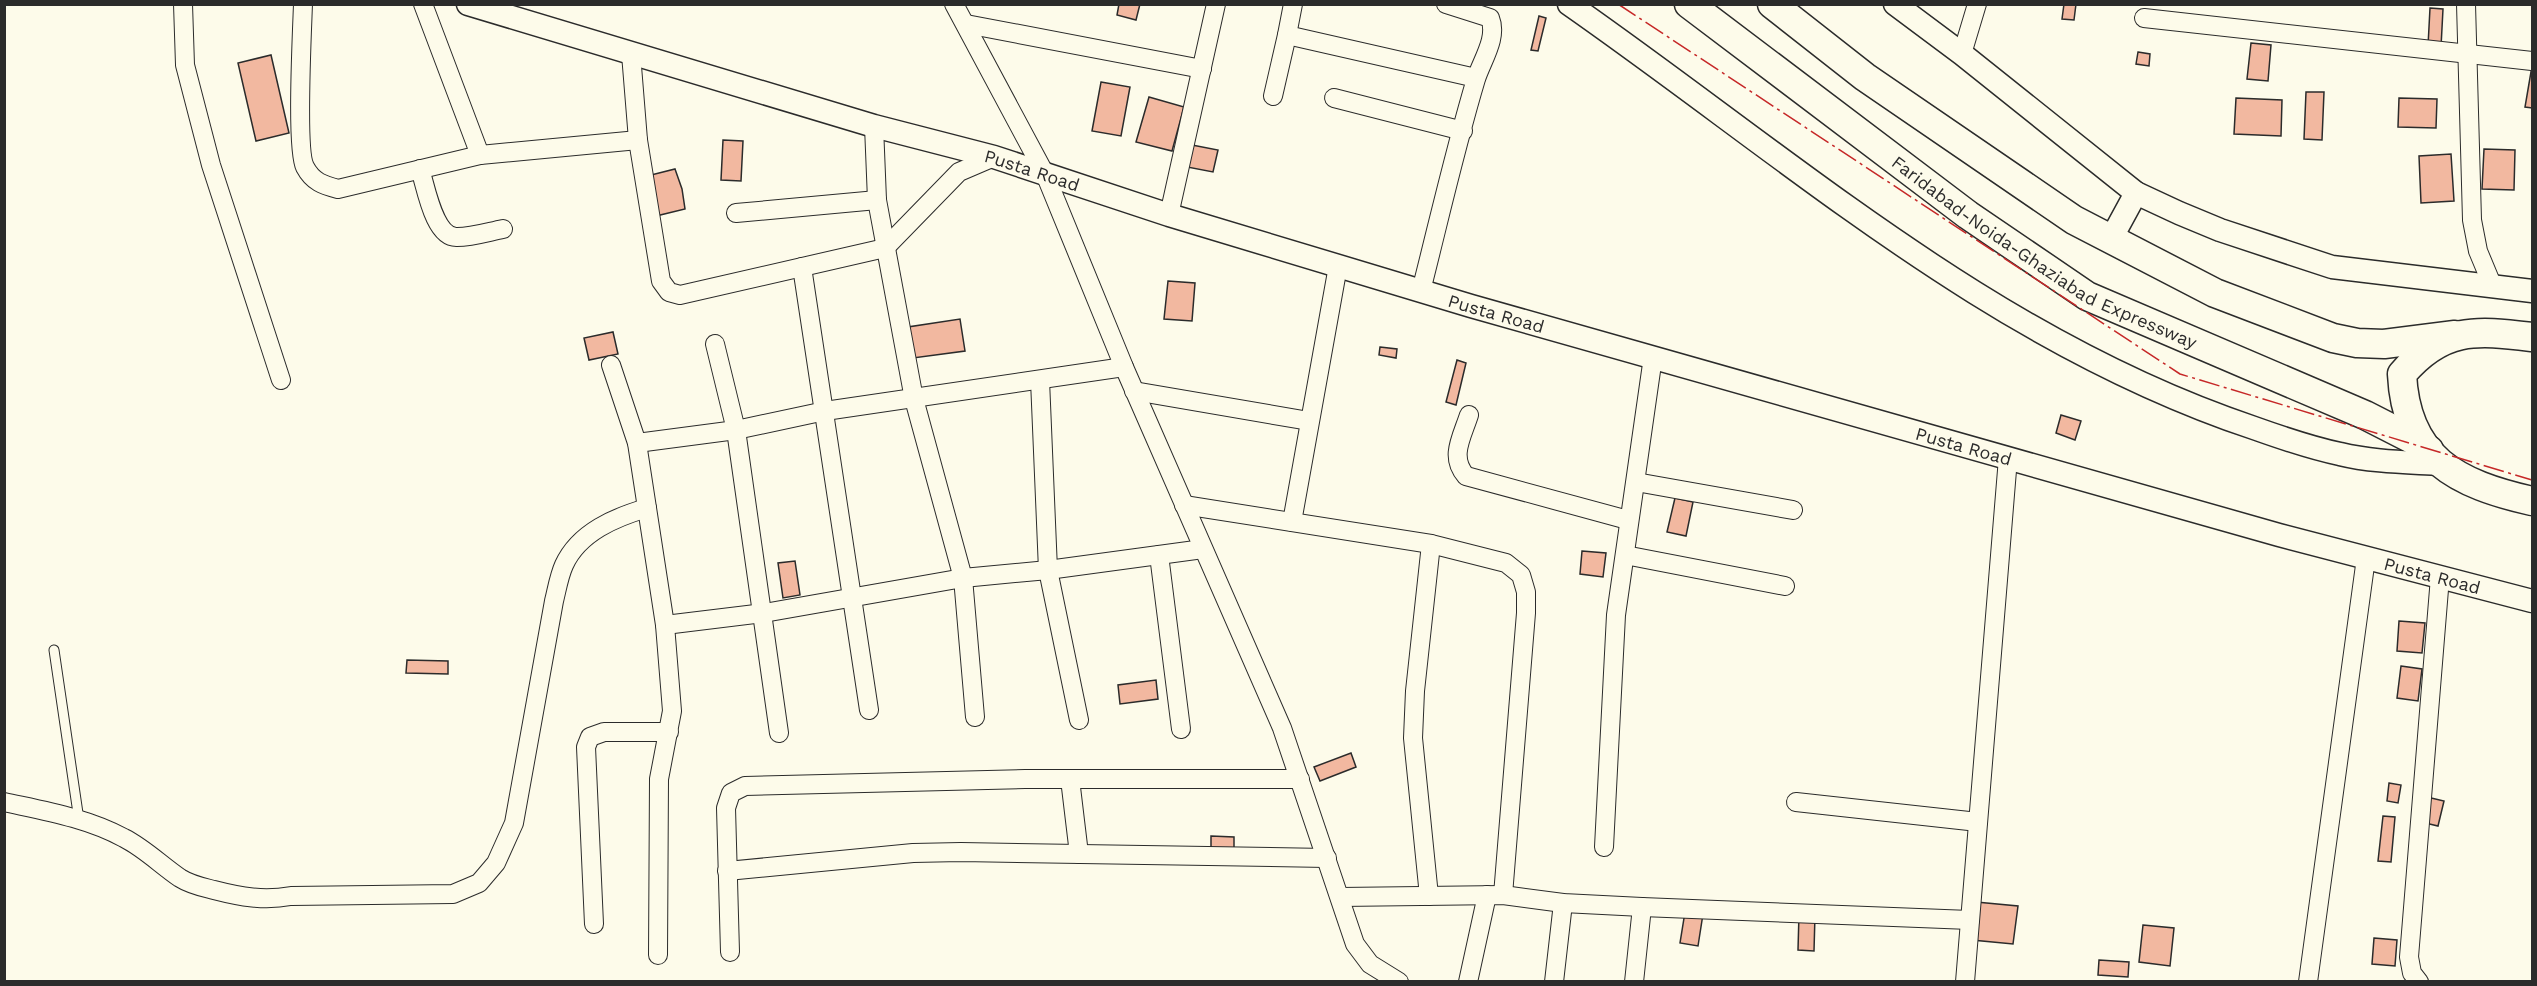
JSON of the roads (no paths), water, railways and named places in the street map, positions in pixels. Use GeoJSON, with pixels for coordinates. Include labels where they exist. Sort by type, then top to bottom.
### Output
{"type":"FeatureCollection","features":[{"type":"Feature","properties":{"kind":"main road","name":"Faridabad-Noida-Ghaziabad Expressway"},"geometry":{"type":"LineString","coordinates":[[1689,4],[1968,215],[2087,296],[2365,415],[2410,438],[2454,475],[2488,489],[2532,501]]}},
{"type":"Feature","properties":{"kind":"main road"},"geometry":{"type":"LineString","coordinates":[[1772,4],[1865,78],[2074,220],[2215,293],[2333,338],[2357,344],[2384,344],[2455,335],[2504,333],[2532,337]]}},
{"type":"Feature","properties":{"kind":"main road"},"geometry":{"type":"LineString","coordinates":[[2435,457],[2412,425],[2403,400],[2402,374],[2419,354],[2455,335]]}},
{"type":"Feature","properties":{"kind":"street"},"geometry":{"type":"LineString","coordinates":[[183,4],[185,65],[211,165],[281,380]]}},
{"type":"Feature","properties":{"kind":"street"},"geometry":{"type":"LineString","coordinates":[[303,4],[301,141],[304,166],[318,183],[338,189],[480,155],[638,140]]}},
{"type":"Feature","properties":{"kind":"street"},"geometry":{"type":"LineString","coordinates":[[423,4],[480,155]]}},
{"type":"Feature","properties":{"kind":"street","name":"Pusta Road"},"geometry":{"type":"LineString","coordinates":[[468,4],[874,126],[994,157],[1169,215],[1421,291],[2366,558],[2532,601]]}},
{"type":"Feature","properties":{"kind":"street"},"geometry":{"type":"LineString","coordinates":[[954,4],[1045,174],[1124,368],[1282,728],[1355,944],[1370,964],[1399,981]]}},
{"type":"Feature","properties":{"kind":"street"},"geometry":{"type":"LineString","coordinates":[[1169,215],[1216,4]]}},
{"type":"Feature","properties":{"kind":"street"},"geometry":{"type":"LineString","coordinates":[[1273,96],[1293,4]]}},
{"type":"Feature","properties":{"kind":"street"},"geometry":{"type":"LineString","coordinates":[[1421,291],[1476,78],[1492,37],[1493,25],[1490,18],[1446,4]]}},
{"type":"Feature","properties":{"kind":"street"},"geometry":{"type":"LineString","coordinates":[[1569,4],[1635,50],[1780,159],[1943,274],[1994,307],[2063,344],[2163,395],[2305,445],[2341,455],[2377,460],[2435,457]]}},
{"type":"Feature","properties":{"kind":"street"},"geometry":{"type":"LineString","coordinates":[[1895,4],[1962,54],[2136,194],[2220,230],[2332,267],[2532,291]]}},
{"type":"Feature","properties":{"kind":"street"},"geometry":{"type":"LineString","coordinates":[[1962,54],[1977,4]]}},
{"type":"Feature","properties":{"kind":"street"},"geometry":{"type":"LineString","coordinates":[[2466,4],[2472,220],[2478,251],[2493,287]]}},
{"type":"Feature","properties":{"kind":"street"},"geometry":{"type":"LineString","coordinates":[[2144,18],[2532,61]]}},
{"type":"Feature","properties":{"kind":"street"},"geometry":{"type":"LineString","coordinates":[[966,24],[1202,69]]}},
{"type":"Feature","properties":{"kind":"street"},"geometry":{"type":"LineString","coordinates":[[1287,35],[1476,78]]}},
{"type":"Feature","properties":{"kind":"street"},"geometry":{"type":"LineString","coordinates":[[632,54],[638,140],[661,281],[669,292],[680,295],[885,248],[959,172],[994,157]]}},
{"type":"Feature","properties":{"kind":"street"},"geometry":{"type":"LineString","coordinates":[[1334,98],[1463,130]]}},
{"type":"Feature","properties":{"kind":"street"},"geometry":{"type":"LineString","coordinates":[[874,126],[877,200],[914,399],[963,578],[975,717]]}},
{"type":"Feature","properties":{"kind":"street"},"geometry":{"type":"LineString","coordinates":[[420,168],[439,227],[445,235],[455,237],[503,229]]}},
{"type":"Feature","properties":{"kind":"street"},"geometry":{"type":"LineString","coordinates":[[2111,239],[2136,194]]}},
{"type":"Feature","properties":{"kind":"street"},"geometry":{"type":"LineString","coordinates":[[736,213],[877,200]]}},
{"type":"Feature","properties":{"kind":"street"},"geometry":{"type":"LineString","coordinates":[[1292,522],[1338,266]]}},
{"type":"Feature","properties":{"kind":"street"},"geometry":{"type":"LineString","coordinates":[[802,267],[869,710]]}},
{"type":"Feature","properties":{"kind":"street"},"geometry":{"type":"LineString","coordinates":[[716,344],[736,430],[764,614],[779,733]]}},
{"type":"Feature","properties":{"kind":"street"},"geometry":{"type":"LineString","coordinates":[[1604,847],[1616,615],[1653,357]]}},
{"type":"Feature","properties":{"kind":"street"},"geometry":{"type":"LineString","coordinates":[[611,364],[637,443],[665,625],[672,711],[659,779],[657,805],[658,955]]}},
{"type":"Feature","properties":{"kind":"street"},"geometry":{"type":"LineString","coordinates":[[637,443],[736,430],[825,411],[1124,368]]}},
{"type":"Feature","properties":{"kind":"street"},"geometry":{"type":"LineString","coordinates":[[1040,380],[1048,570],[1079,720]]}},
{"type":"Feature","properties":{"kind":"street"},"geometry":{"type":"LineString","coordinates":[[1134,391],[1309,421]]}},
{"type":"Feature","properties":{"kind":"street"},"geometry":{"type":"LineString","coordinates":[[1469,415],[1457,455],[1457,466],[1466,476],[1628,520]]}},
{"type":"Feature","properties":{"kind":"street"},"geometry":{"type":"LineString","coordinates":[[1965,981],[2008,458]]}},
{"type":"Feature","properties":{"kind":"street"},"geometry":{"type":"LineString","coordinates":[[1636,483],[1793,510]]}},
{"type":"Feature","properties":{"kind":"street"},"geometry":{"type":"LineString","coordinates":[[1184,504],[1431,544],[1506,563],[1521,575],[1526,592],[1495,895],[1468,981]]}},
{"type":"Feature","properties":{"kind":"street"},"geometry":{"type":"LineString","coordinates":[[4,802],[79,820],[125,838],[182,879],[196,886],[233,896],[270,900],[291,896],[453,894],[479,883],[496,863],[514,823],[554,601],[564,565],[577,545],[614,518],[647,508]]}},
{"type":"Feature","properties":{"kind":"street"},"geometry":{"type":"LineString","coordinates":[[1429,896],[1413,738],[1415,691],[1431,544]]}},
{"type":"Feature","properties":{"kind":"street"},"geometry":{"type":"LineString","coordinates":[[665,625],[764,614],[853,596],[963,578],[1048,570],[1203,549]]}},
{"type":"Feature","properties":{"kind":"street"},"geometry":{"type":"LineString","coordinates":[[1159,555],[1180,729]]}},
{"type":"Feature","properties":{"kind":"street"},"geometry":{"type":"LineString","coordinates":[[1625,555],[1785,586]]}},
{"type":"Feature","properties":{"kind":"street"},"geometry":{"type":"LineString","coordinates":[[2308,981],[2366,558]]}},
{"type":"Feature","properties":{"kind":"street"},"geometry":{"type":"LineString","coordinates":[[2419,981],[2412,973],[2409,957],[2440,577]]}},
{"type":"Feature","properties":{"kind":"street"},"geometry":{"type":"LineString","coordinates":[[594,924],[586,747],[590,737],[604,732],[669,732]]}},
{"type":"Feature","properties":{"kind":"street"},"geometry":{"type":"LineString","coordinates":[[730,952],[726,808],[731,793],[745,786],[1070,779],[1300,779]]}},
{"type":"Feature","properties":{"kind":"street"},"geometry":{"type":"LineString","coordinates":[[1070,779],[1079,854]]}},
{"type":"Feature","properties":{"kind":"street"},"geometry":{"type":"LineString","coordinates":[[1796,802],[1978,822]]}},
{"type":"Feature","properties":{"kind":"street"},"geometry":{"type":"LineString","coordinates":[[727,871],[913,854],[1327,858]]}},
{"type":"Feature","properties":{"kind":"street"},"geometry":{"type":"LineString","coordinates":[[1340,897],[1495,895],[1563,903],[1970,920]]}},
{"type":"Feature","properties":{"kind":"street"},"geometry":{"type":"LineString","coordinates":[[1554,981],[1563,903]]}},
{"type":"Feature","properties":{"kind":"street"},"geometry":{"type":"LineString","coordinates":[[1634,981],[1642,907]]}},
{"type":"Feature","properties":{"kind":"lane"},"geometry":{"type":"LineString","coordinates":[[54,650],[79,820]]}}]}
